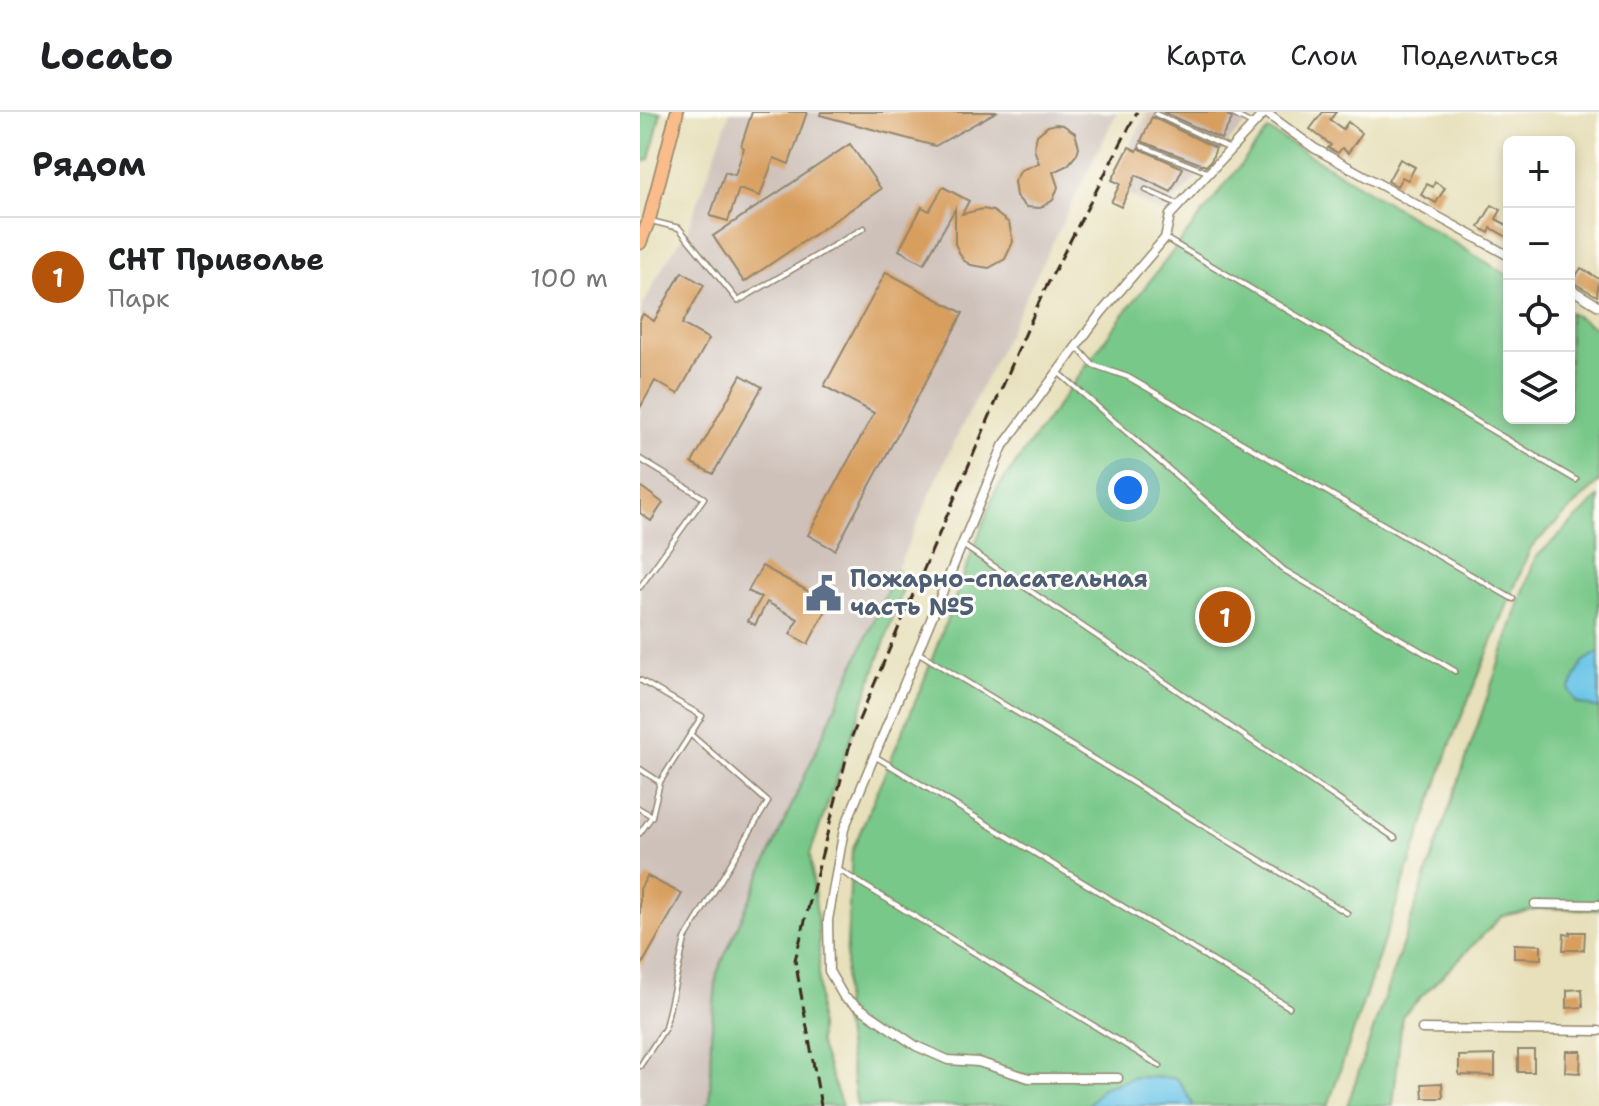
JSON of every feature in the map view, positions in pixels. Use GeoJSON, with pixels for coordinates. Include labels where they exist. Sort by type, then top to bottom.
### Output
{"type":"FeatureCollection","features":[{"type":"Feature","properties":{"kind":"main road"},"geometry":{"type":"LineString","coordinates":[[640,243],[649,220],[677,112]]}},
{"type":"Feature","properties":{"kind":"street"},"geometry":{"type":"LineString","coordinates":[[1118,1078],[1029,1078],[978,1062],[948,1060],[916,1046],[844,997],[829,971],[828,920],[844,829],[1003,446],[1101,313],[1165,238],[1170,215],[1265,112],[1314,148],[1503,253]]}},
{"type":"Feature","properties":{"kind":"street"},"geometry":{"type":"LineString","coordinates":[[1575,292],[1599,306]]}},
{"type":"Feature","properties":{"kind":"street"},"geometry":{"type":"LineString","coordinates":[[1535,904],[1599,905]]}},
{"type":"Feature","properties":{"kind":"street"},"geometry":{"type":"LineString","coordinates":[[1422,1029],[1599,1031]]}},
{"type":"Feature","properties":{"kind":"lane"},"geometry":{"type":"LineString","coordinates":[[1229,112],[1254,125]]}},
{"type":"Feature","properties":{"kind":"lane"},"geometry":{"type":"LineString","coordinates":[[1156,114],[1231,150]]}},
{"type":"Feature","properties":{"kind":"lane"},"geometry":{"type":"LineString","coordinates":[[1142,146],[1209,173]]}},
{"type":"Feature","properties":{"kind":"lane"},"geometry":{"type":"LineString","coordinates":[[1146,190],[1180,205]]}},
{"type":"Feature","properties":{"kind":"lane"},"geometry":{"type":"LineString","coordinates":[[649,220],[679,228],[738,301],[864,228]]}},
{"type":"Feature","properties":{"kind":"lane"},"geometry":{"type":"LineString","coordinates":[[1165,238],[1576,480]]}},
{"type":"Feature","properties":{"kind":"lane"},"geometry":{"type":"LineString","coordinates":[[1077,347],[1093,365],[1128,377],[1513,599]]}},
{"type":"Feature","properties":{"kind":"lane"},"geometry":{"type":"LineString","coordinates":[[1058,372],[1284,570],[1455,671]]}},
{"type":"Feature","properties":{"kind":"lane"},"geometry":{"type":"LineString","coordinates":[[640,459],[704,498],[640,587]]}},
{"type":"Feature","properties":{"kind":"lane"},"geometry":{"type":"LineString","coordinates":[[962,545],[1395,838]]}},
{"type":"Feature","properties":{"kind":"lane"},"geometry":{"type":"LineString","coordinates":[[917,651],[1347,913]]}},
{"type":"Feature","properties":{"kind":"lane"},"geometry":{"type":"LineString","coordinates":[[640,680],[702,716],[660,782],[652,816],[640,833]]}},
{"type":"Feature","properties":{"kind":"lane"},"geometry":{"type":"LineString","coordinates":[[640,1066],[665,1028],[685,939],[768,802],[690,734]]}},
{"type":"Feature","properties":{"kind":"lane"},"geometry":{"type":"LineString","coordinates":[[874,756],[1289,1007]]}},
{"type":"Feature","properties":{"kind":"lane"},"geometry":{"type":"LineString","coordinates":[[640,769],[660,782]]}},
{"type":"Feature","properties":{"kind":"lane"},"geometry":{"type":"LineString","coordinates":[[640,809],[652,816]]}},
{"type":"Feature","properties":{"kind":"lane"},"geometry":{"type":"LineString","coordinates":[[837,868],[1160,1066]]}},
{"type":"Feature","properties":{"kind":"shaded area"},"geometry":{"type":"Polygon","coordinates":[[[730,112],[1117,112],[944,463],[717,973],[711,1035],[710,1102],[706,1106],[640,1106],[640,311],[665,263],[688,230],[730,112]]]}},
{"type":"Feature","properties":{"kind":"shaded area"},"geometry":{"type":"Polygon","coordinates":[[[1148,112],[1256,112],[1162,214],[1110,184],[1148,112]]]}},
{"type":"Feature","properties":{"kind":"green space"},"geometry":{"type":"Polygon","coordinates":[[[640,112],[661,112],[650,159],[640,163],[640,112]]]}},
{"type":"Feature","properties":{"kind":"green space"},"geometry":{"type":"Polygon","coordinates":[[[1268,130],[1503,272],[1503,424],[1575,424],[1575,316],[1599,330],[1599,482],[1531,547],[1453,737],[1328,1106],[857,1106],[843,1019],[852,851],[921,688],[995,492],[1120,319],[1268,130]]]}},
{"type":"Feature","properties":{"kind":"green space"},"geometry":{"type":"Polygon","coordinates":[[[1599,497],[1599,910],[1542,908],[1502,916],[1402,1016],[1393,1106],[1347,1106],[1535,558],[1599,497]]]}},
{"type":"Feature","properties":{"kind":"green space"},"geometry":{"type":"Polygon","coordinates":[[[896,571],[906,581],[810,854],[819,934],[819,1043],[842,1106],[706,1106],[710,1101],[711,1035],[717,973],[896,571]]]}},
{"type":"Feature","properties":{"kind":"water"},"geometry":{"type":"Polygon","coordinates":[[[1599,652],[1599,709],[1577,703],[1569,690],[1583,662],[1599,652]]]}},
{"type":"Feature","properties":{"kind":"water"},"geometry":{"type":"Polygon","coordinates":[[[1135,1077],[1177,1078],[1194,1106],[1083,1106],[1089,1104],[1102,1088],[1135,1077]]]}},
{"type":"Feature","properties":{"kind":"building"},"geometry":{"type":"Polygon","coordinates":[[[752,112],[807,112],[789,164],[774,158],[760,196],[739,189],[728,221],[710,216],[725,172],[735,175],[752,112]]]}},
{"type":"Feature","properties":{"kind":"building"},"geometry":{"type":"Polygon","coordinates":[[[821,112],[996,112],[935,146],[820,115],[821,112]]]}},
{"type":"Feature","properties":{"kind":"building"},"geometry":{"type":"Polygon","coordinates":[[[1163,112],[1224,112],[1232,119],[1221,139],[1163,112]]]}},
{"type":"Feature","properties":{"kind":"building"},"geometry":{"type":"Polygon","coordinates":[[[1323,112],[1336,112],[1330,120],[1343,129],[1348,122],[1362,133],[1348,153],[1342,148],[1338,153],[1328,148],[1331,145],[1310,129],[1323,112]]]}},
{"type":"Feature","properties":{"kind":"building"},"geometry":{"type":"Polygon","coordinates":[[[1152,117],[1216,148],[1211,161],[1206,166],[1141,141],[1152,117]]]}},
{"type":"Feature","properties":{"kind":"building"},"geometry":{"type":"Polygon","coordinates":[[[1056,124],[1075,133],[1079,147],[1077,154],[1068,165],[1053,172],[1058,187],[1053,200],[1040,208],[1026,207],[1016,196],[1014,182],[1021,170],[1039,163],[1034,149],[1037,135],[1056,124]]]}},
{"type":"Feature","properties":{"kind":"building"},"geometry":{"type":"Polygon","coordinates":[[[850,144],[881,189],[744,282],[713,236],[850,144]]]}},
{"type":"Feature","properties":{"kind":"building"},"geometry":{"type":"Polygon","coordinates":[[[1129,147],[1183,168],[1171,192],[1136,175],[1121,207],[1111,202],[1120,184],[1112,180],[1129,147]]]}},
{"type":"Feature","properties":{"kind":"building"},"geometry":{"type":"Polygon","coordinates":[[[1400,159],[1415,167],[1408,180],[1402,177],[1397,186],[1388,181],[1400,159]]]}},
{"type":"Feature","properties":{"kind":"building"},"geometry":{"type":"Polygon","coordinates":[[[1435,182],[1445,188],[1436,203],[1421,195],[1427,184],[1433,187],[1435,182]]]}},
{"type":"Feature","properties":{"kind":"building"},"geometry":{"type":"Polygon","coordinates":[[[943,187],[969,201],[962,214],[983,209],[993,211],[1009,223],[1013,242],[1005,259],[989,268],[971,265],[963,260],[955,244],[955,209],[924,264],[899,250],[922,207],[929,211],[943,187]]]}},
{"type":"Feature","properties":{"kind":"building"},"geometry":{"type":"Polygon","coordinates":[[[1492,205],[1501,210],[1496,219],[1503,223],[1503,235],[1491,228],[1489,233],[1479,227],[1492,205]]]}},
{"type":"Feature","properties":{"kind":"building"},"geometry":{"type":"Polygon","coordinates":[[[1581,268],[1599,279],[1597,296],[1575,284],[1581,268]]]}},
{"type":"Feature","properties":{"kind":"building"},"geometry":{"type":"Polygon","coordinates":[[[682,272],[704,285],[682,324],[709,339],[678,394],[655,381],[640,408],[640,319],[643,314],[654,321],[682,272]]]}},
{"type":"Feature","properties":{"kind":"building"},"geometry":{"type":"Polygon","coordinates":[[[886,272],[963,313],[835,550],[808,535],[874,413],[824,386],[886,272]]]}},
{"type":"Feature","properties":{"kind":"building"},"geometry":{"type":"Polygon","coordinates":[[[741,375],[762,387],[713,474],[692,463],[741,375]]]}},
{"type":"Feature","properties":{"kind":"building"},"geometry":{"type":"Polygon","coordinates":[[[640,486],[663,503],[651,521],[640,513],[640,486]]]}},
{"type":"Feature","properties":{"kind":"building"},"geometry":{"type":"Polygon","coordinates":[[[762,566],[830,603],[808,644],[790,634],[798,619],[767,602],[755,625],[748,621],[761,598],[748,591],[762,566]]]}},
{"type":"Feature","properties":{"kind":"building"},"geometry":{"type":"Polygon","coordinates":[[[647,876],[682,894],[640,968],[640,889],[647,876]]]}},
{"type":"Feature","properties":{"kind":"building"},"geometry":{"type":"Polygon","coordinates":[[[1570,932],[1585,932],[1584,950],[1563,950],[1564,934],[1570,935],[1570,932]]]}},
{"type":"Feature","properties":{"kind":"building"},"geometry":{"type":"Polygon","coordinates":[[[1514,944],[1541,945],[1541,959],[1514,958],[1514,944]]]}},
{"type":"Feature","properties":{"kind":"building"},"geometry":{"type":"Polygon","coordinates":[[[1582,989],[1583,1007],[1567,1008],[1567,990],[1582,989]]]}},
{"type":"Feature","properties":{"kind":"building"},"geometry":{"type":"Polygon","coordinates":[[[1518,1050],[1534,1050],[1534,1072],[1518,1072],[1518,1050]]]}},
{"type":"Feature","properties":{"kind":"building"},"geometry":{"type":"Polygon","coordinates":[[[1566,1051],[1581,1051],[1580,1073],[1565,1072],[1566,1051]]]}},
{"type":"Feature","properties":{"kind":"building"},"geometry":{"type":"Polygon","coordinates":[[[1495,1055],[1495,1076],[1459,1075],[1459,1056],[1495,1055]]]}},
{"type":"Feature","properties":{"kind":"building"},"geometry":{"type":"Polygon","coordinates":[[[1442,1083],[1443,1098],[1423,1098],[1422,1084],[1442,1083]]]}},
{"type":"Feature","properties":{"kind":"railway"},"geometry":{"type":"LineString","coordinates":[[821,1106],[795,960],[852,736],[1042,295],[1137,112]]}},
{"type":"Feature","properties":{"kind":"place","name":"Пожарно-спасательная часть №5"},"geometry":{"type":"Point","coordinates":[824,593]}},
{"type":"Feature","properties":{"kind":"place","name":"СНТ Приволье"},"geometry":{"type":"Point","coordinates":[1225,617]}}]}
